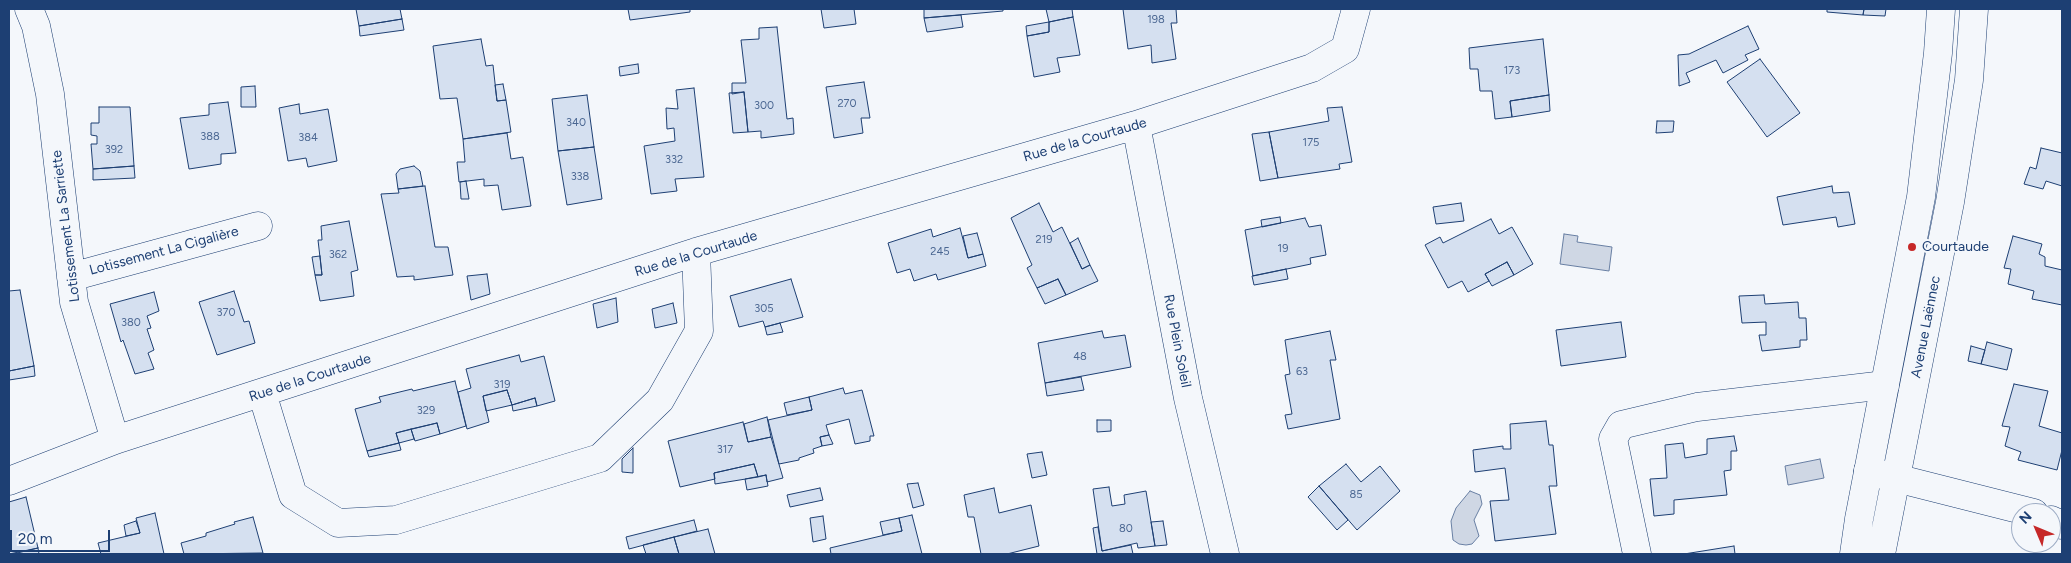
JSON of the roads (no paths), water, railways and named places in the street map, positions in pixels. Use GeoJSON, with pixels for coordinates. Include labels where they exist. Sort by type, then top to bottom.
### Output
{"type":"FeatureCollection","features":[{"type":"Feature","properties":{"kind":"street","name":"Lotissement La Sarriette"},"geometry":{"type":"LineString","coordinates":[[29,9],[36,26],[50,94],[74,302],[115,440]]}},
{"type":"Feature","properties":{"kind":"street","name":"Rue de la Courtaude"},"geometry":{"type":"LineString","coordinates":[[9,481],[115,440],[696,252],[1136,126],[1312,68],[1346,49],[1356,9]]}},
{"type":"Feature","properties":{"kind":"street"},"geometry":{"type":"LineString","coordinates":[[1854,554],[1868,471],[1921,198],[1938,53],[1941,9]]}},
{"type":"Feature","properties":{"kind":"street","name":"Avenue Laënnec"},"geometry":{"type":"LineString","coordinates":[[1881,554],[1951,192],[1970,80],[1974,9]]}},
{"type":"Feature","properties":{"kind":"street","name":"Rue Plein Soleil"},"geometry":{"type":"LineString","coordinates":[[1136,126],[1188,398],[1225,554]]}},
{"type":"Feature","properties":{"kind":"street","name":"Lotissement La Cigalière"},"geometry":{"type":"LineString","coordinates":[[71,277],[258,226]]}},
{"type":"Feature","properties":{"kind":"street"},"geometry":{"type":"LineString","coordinates":[[262,393],[293,495],[338,523],[396,520],[600,458],[660,400],[699,330],[696,252]]}},
{"type":"Feature","properties":{"kind":"street"},"geometry":{"type":"LineString","coordinates":[[1636,554],[1613,439],[1621,425],[1697,407],[1885,385]]}},
{"type":"Feature","properties":{"kind":"street"},"geometry":{"type":"LineString","coordinates":[[1868,471],[2011,507]]}},
{"type":"Feature","properties":{"kind":"place","name":"Courtaude"},"geometry":{"type":"Point","coordinates":[1912,247]}}]}
